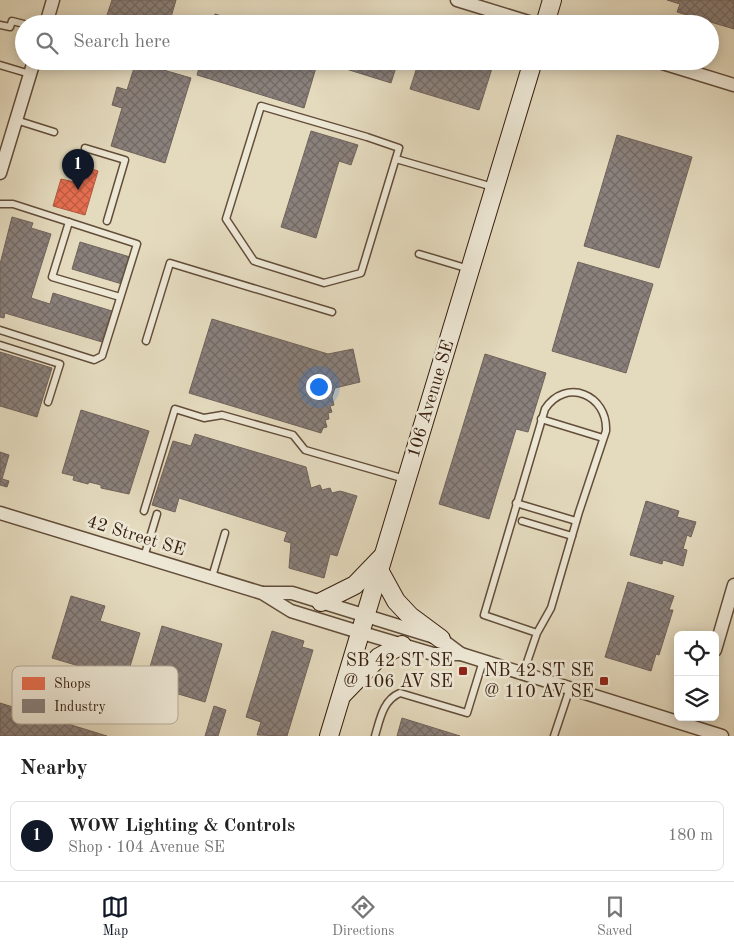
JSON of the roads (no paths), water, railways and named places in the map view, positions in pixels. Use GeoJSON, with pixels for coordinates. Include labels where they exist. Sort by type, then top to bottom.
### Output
{"type":"FeatureCollection","features":[{"type":"Feature","properties":{"kind":"street"},"geometry":{"type":"LineString","coordinates":[[49,15],[53,0]]}},
{"type":"Feature","properties":{"kind":"street"},"geometry":{"type":"LineString","coordinates":[[458,0],[506,15]]}},
{"type":"Feature","properties":{"kind":"street"},"geometry":{"type":"LineString","coordinates":[[548,15],[552,0]]}},
{"type":"Feature","properties":{"kind":"street"},"geometry":{"type":"LineString","coordinates":[[0,173],[31,70]]}},
{"type":"Feature","properties":{"kind":"street","name":"106 Avenue SE"},"geometry":{"type":"LineString","coordinates":[[328,736],[530,70]]}},
{"type":"Feature","properties":{"kind":"street"},"geometry":{"type":"LineString","coordinates":[[685,70],[734,85]]}},
{"type":"Feature","properties":{"kind":"street","name":"42 Street SE"},"geometry":{"type":"LineString","coordinates":[[0,514],[262,593],[291,611],[440,639],[461,654],[483,662],[722,736]]}},
{"type":"Feature","properties":{"kind":"street"},"geometry":{"type":"LineString","coordinates":[[321,602],[355,585],[381,562],[396,601],[410,616],[440,639]]}},
{"type":"Feature","properties":{"kind":"street"},"geometry":{"type":"LineString","coordinates":[[719,637],[734,586]]}},
{"type":"Feature","properties":{"kind":"street","name":"42 Street SE"},"geometry":{"type":"LineString","coordinates":[[262,593],[292,593],[321,602],[402,645],[433,654],[461,654]]}},
{"type":"Feature","properties":{"kind":"street"},"geometry":{"type":"LineString","coordinates":[[341,696],[379,657],[402,645]]}},
{"type":"Feature","properties":{"kind":"lane"},"geometry":{"type":"LineString","coordinates":[[0,25],[10,27],[12,21],[15,22]]}},
{"type":"Feature","properties":{"kind":"lane"},"geometry":{"type":"LineString","coordinates":[[0,66],[30,74]]}},
{"type":"Feature","properties":{"kind":"lane"},"geometry":{"type":"LineString","coordinates":[[261,106],[367,136],[399,148],[396,158],[361,273],[324,283],[254,261],[226,219],[261,106]]}},
{"type":"Feature","properties":{"kind":"lane"},"geometry":{"type":"LineString","coordinates":[[16,120],[54,132]]}},
{"type":"Feature","properties":{"kind":"lane"},"geometry":{"type":"LineString","coordinates":[[85,148],[125,160],[107,221]]}},
{"type":"Feature","properties":{"kind":"lane"},"geometry":{"type":"LineString","coordinates":[[396,158],[495,188]]}},
{"type":"Feature","properties":{"kind":"lane"},"geometry":{"type":"LineString","coordinates":[[0,204],[13,204],[137,244],[102,356],[94,360],[0,330]]}},
{"type":"Feature","properties":{"kind":"lane"},"geometry":{"type":"LineString","coordinates":[[69,222],[52,276],[120,297]]}},
{"type":"Feature","properties":{"kind":"lane"},"geometry":{"type":"LineString","coordinates":[[419,254],[470,269]]}},
{"type":"Feature","properties":{"kind":"lane"},"geometry":{"type":"LineString","coordinates":[[146,342],[170,263],[332,312]]}},
{"type":"Feature","properties":{"kind":"lane"},"geometry":{"type":"LineString","coordinates":[[0,345],[60,364],[48,402]]}},
{"type":"Feature","properties":{"kind":"lane"},"geometry":{"type":"LineString","coordinates":[[523,674],[537,633],[552,608],[576,521],[603,438],[606,422],[602,411],[593,399],[579,392],[562,393],[551,400],[541,419],[484,615],[537,633]]}},
{"type":"Feature","properties":{"kind":"lane"},"geometry":{"type":"LineString","coordinates":[[144,511],[175,410],[204,418],[222,415],[293,435],[305,450],[406,480]]}},
{"type":"Feature","properties":{"kind":"lane"},"geometry":{"type":"LineString","coordinates":[[541,419],[603,438]]}},
{"type":"Feature","properties":{"kind":"lane"},"geometry":{"type":"LineString","coordinates":[[516,504],[576,521]]}},
{"type":"Feature","properties":{"kind":"lane"},"geometry":{"type":"LineString","coordinates":[[144,557],[157,514]]}},
{"type":"Feature","properties":{"kind":"lane"},"geometry":{"type":"LineString","coordinates":[[522,521],[572,536]]}},
{"type":"Feature","properties":{"kind":"lane"},"geometry":{"type":"LineString","coordinates":[[212,577],[225,533]]}},
{"type":"Feature","properties":{"kind":"lane"},"geometry":{"type":"LineString","coordinates":[[375,736],[391,696],[400,693],[467,713],[483,662]]}},
{"type":"Feature","properties":{"kind":"lane"},"geometry":{"type":"LineString","coordinates":[[557,735],[570,688]]}},
{"type":"Feature","properties":{"kind":"place","name":"WOW Lighting & Controls"},"geometry":{"type":"Point","coordinates":[78,190]}},
{"type":"Feature","properties":{"kind":"place","name":"SB 42 ST SE @ 106 AV SE"},"geometry":{"type":"Point","coordinates":[463,671]}},
{"type":"Feature","properties":{"kind":"place","name":"NB 42 ST SE @ 110 AV SE"},"geometry":{"type":"Point","coordinates":[604,681]}}]}
